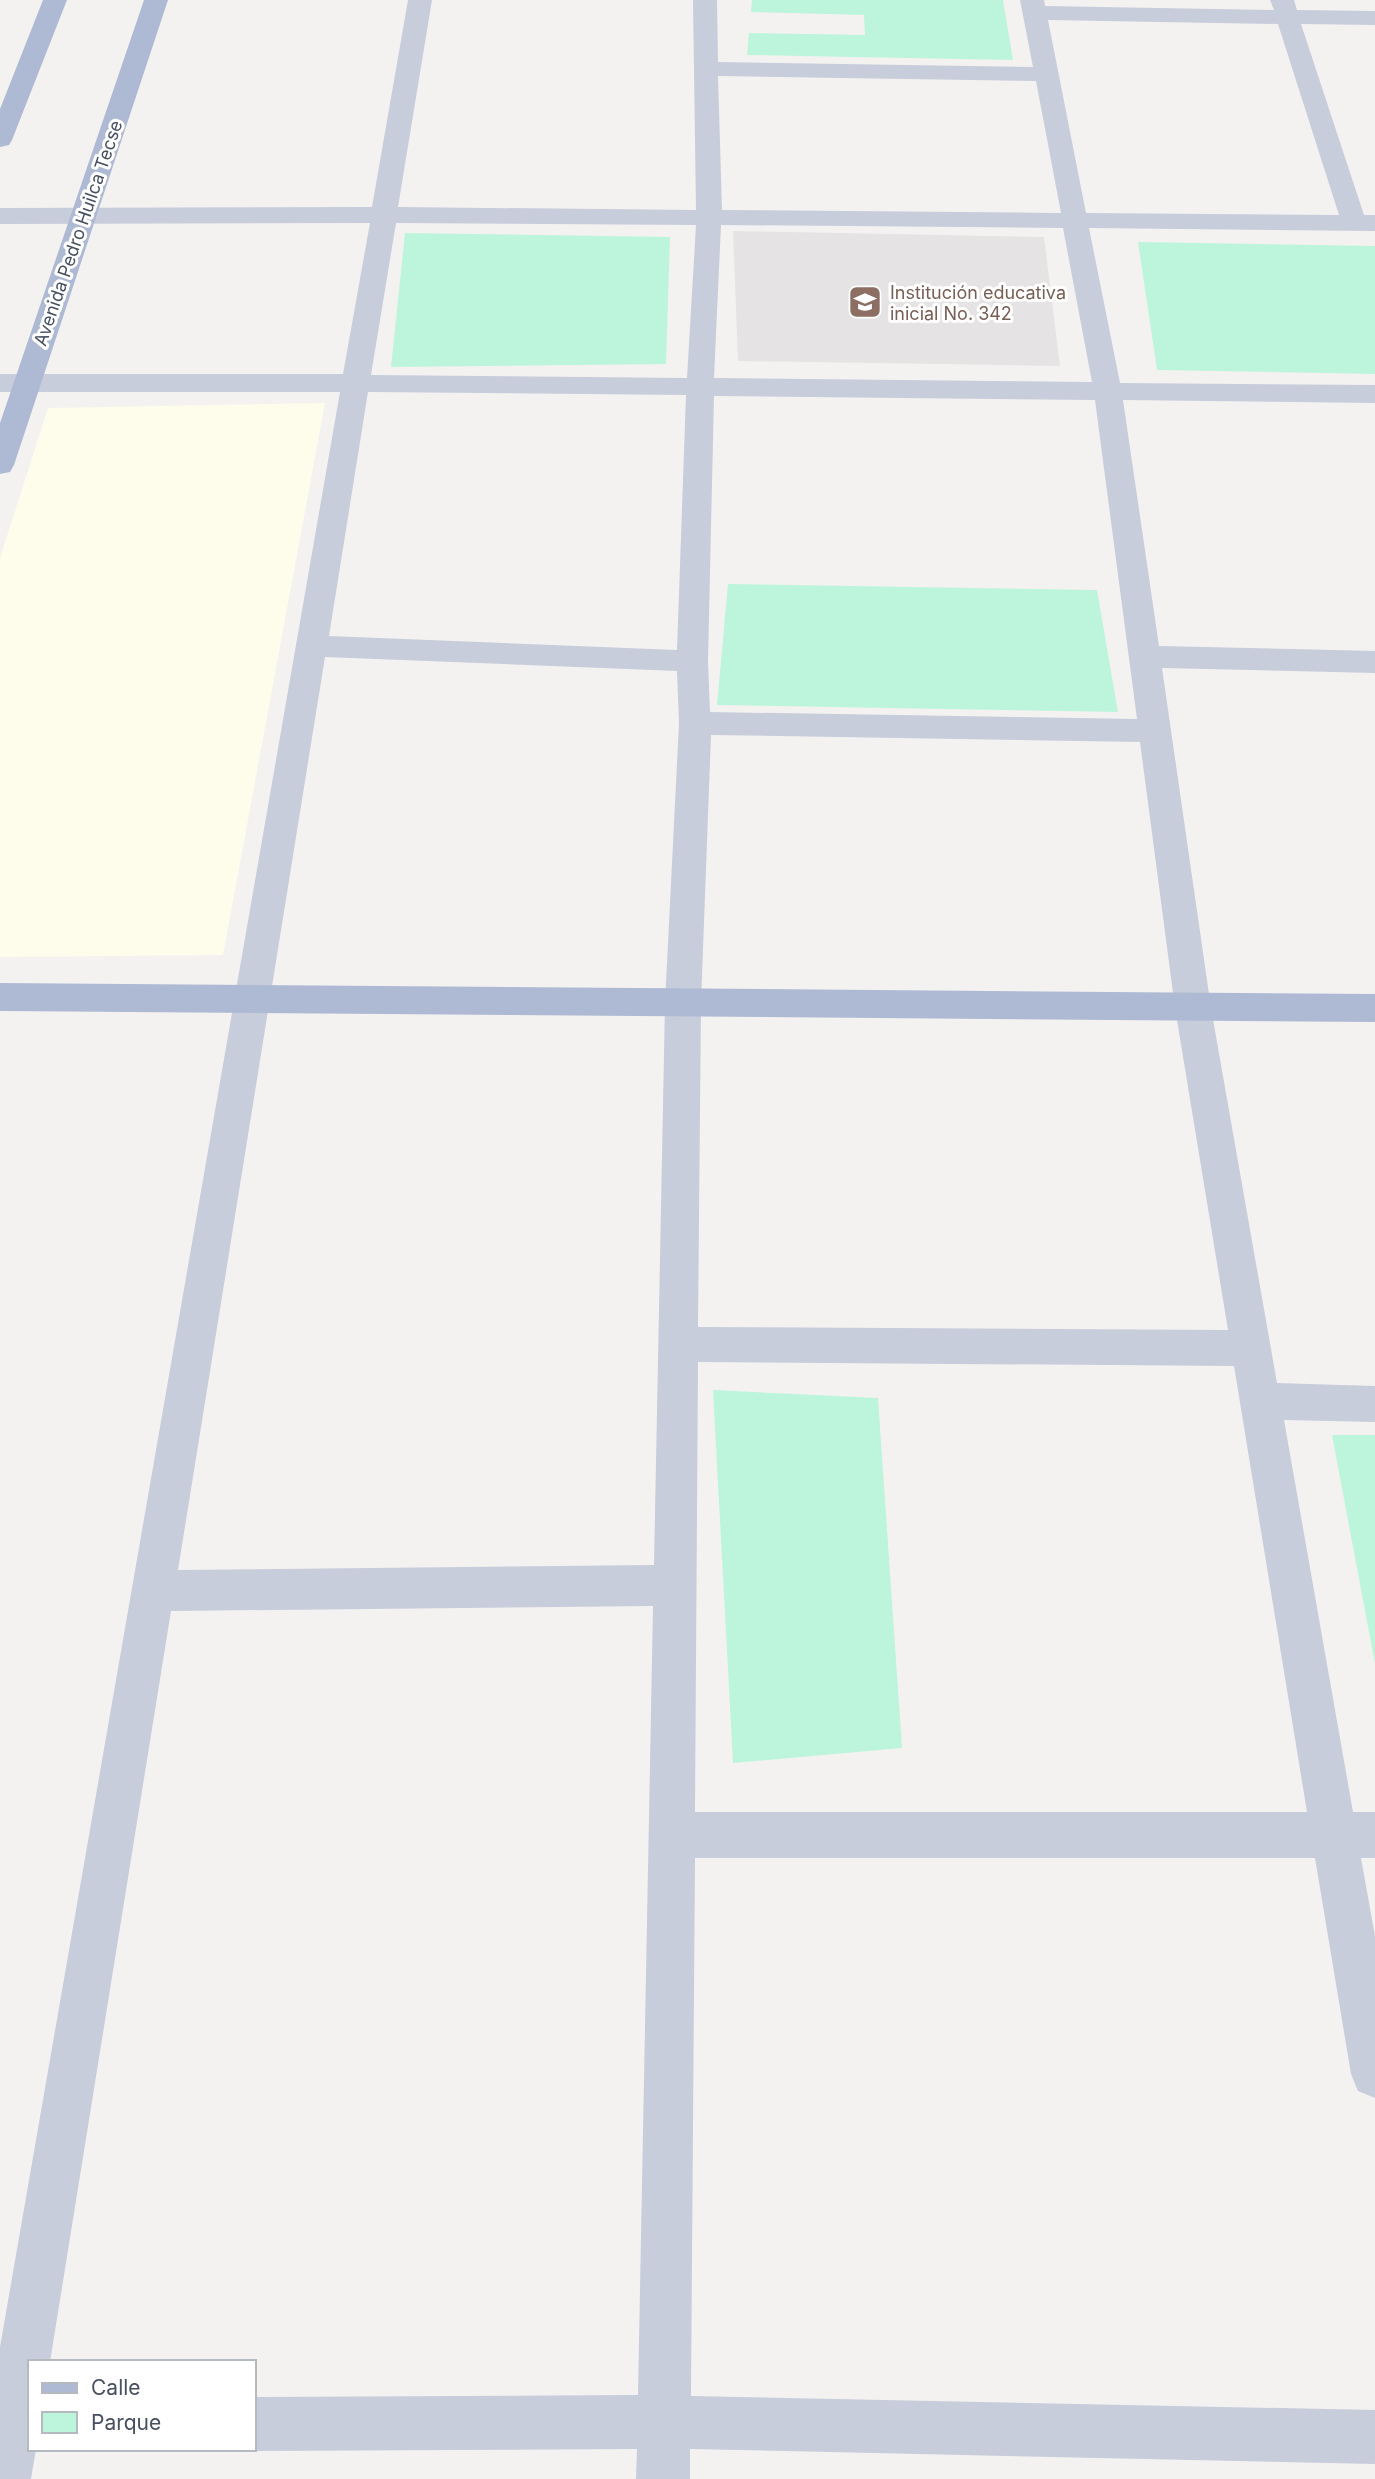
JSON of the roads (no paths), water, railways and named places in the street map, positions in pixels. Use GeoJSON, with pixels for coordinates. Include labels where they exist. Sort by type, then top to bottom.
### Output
{"type":"FeatureCollection","features":[{"type":"Feature","properties":{"kind":"main road"},"geometry":{"type":"LineString","coordinates":[[0,140],[55,0]]}},
{"type":"Feature","properties":{"kind":"main road","name":"Avenida Pedro Huilca Tecse"},"geometry":{"type":"LineString","coordinates":[[0,465],[156,0]]}},
{"type":"Feature","properties":{"kind":"main road"},"geometry":{"type":"LineString","coordinates":[[0,997],[1375,1008]]}},
{"type":"Feature","properties":{"kind":"street"},"geometry":{"type":"LineString","coordinates":[[4,2479],[420,0]]}},
{"type":"Feature","properties":{"kind":"street"},"geometry":{"type":"LineString","coordinates":[[663,2479],[683,1003],[695,723],[692,661],[700,387],[709,217],[705,0]]}},
{"type":"Feature","properties":{"kind":"street"},"geometry":{"type":"LineString","coordinates":[[1375,18],[1285,8],[1034,7],[1108,391],[1193,1008],[1261,1401],[1355,1835],[1375,2074]]}},
{"type":"Feature","properties":{"kind":"street"},"geometry":{"type":"LineString","coordinates":[[0,216],[384,215],[1364,223],[1285,8]]}},
{"type":"Feature","properties":{"kind":"street"},"geometry":{"type":"LineString","coordinates":[[707,69],[1048,74]]}},
{"type":"Feature","properties":{"kind":"street"},"geometry":{"type":"LineString","coordinates":[[0,383],[355,383],[1375,394]]}},
{"type":"Feature","properties":{"kind":"street"},"geometry":{"type":"LineString","coordinates":[[312,646],[692,661]]}},
{"type":"Feature","properties":{"kind":"street"},"geometry":{"type":"LineString","coordinates":[[1145,657],[1375,662]]}},
{"type":"Feature","properties":{"kind":"street"},"geometry":{"type":"LineString","coordinates":[[695,723],[1156,731]]}},
{"type":"Feature","properties":{"kind":"street"},"geometry":{"type":"LineString","coordinates":[[678,1344],[1252,1348]]}},
{"type":"Feature","properties":{"kind":"street"},"geometry":{"type":"LineString","coordinates":[[1261,1401],[1375,1404]]}},
{"type":"Feature","properties":{"kind":"street"},"geometry":{"type":"LineString","coordinates":[[153,1591],[674,1585]]}},
{"type":"Feature","properties":{"kind":"street"},"geometry":{"type":"LineString","coordinates":[[670,1835],[1355,1835]]}},
{"type":"Feature","properties":{"kind":"street"},"geometry":{"type":"LineString","coordinates":[[256,2424],[664,2422],[1375,2437]]}},
{"type":"Feature","properties":{"kind":"place","name":"Institución educativa inicial No. 342"},"geometry":{"type":"Point","coordinates":[865,302]}}]}
